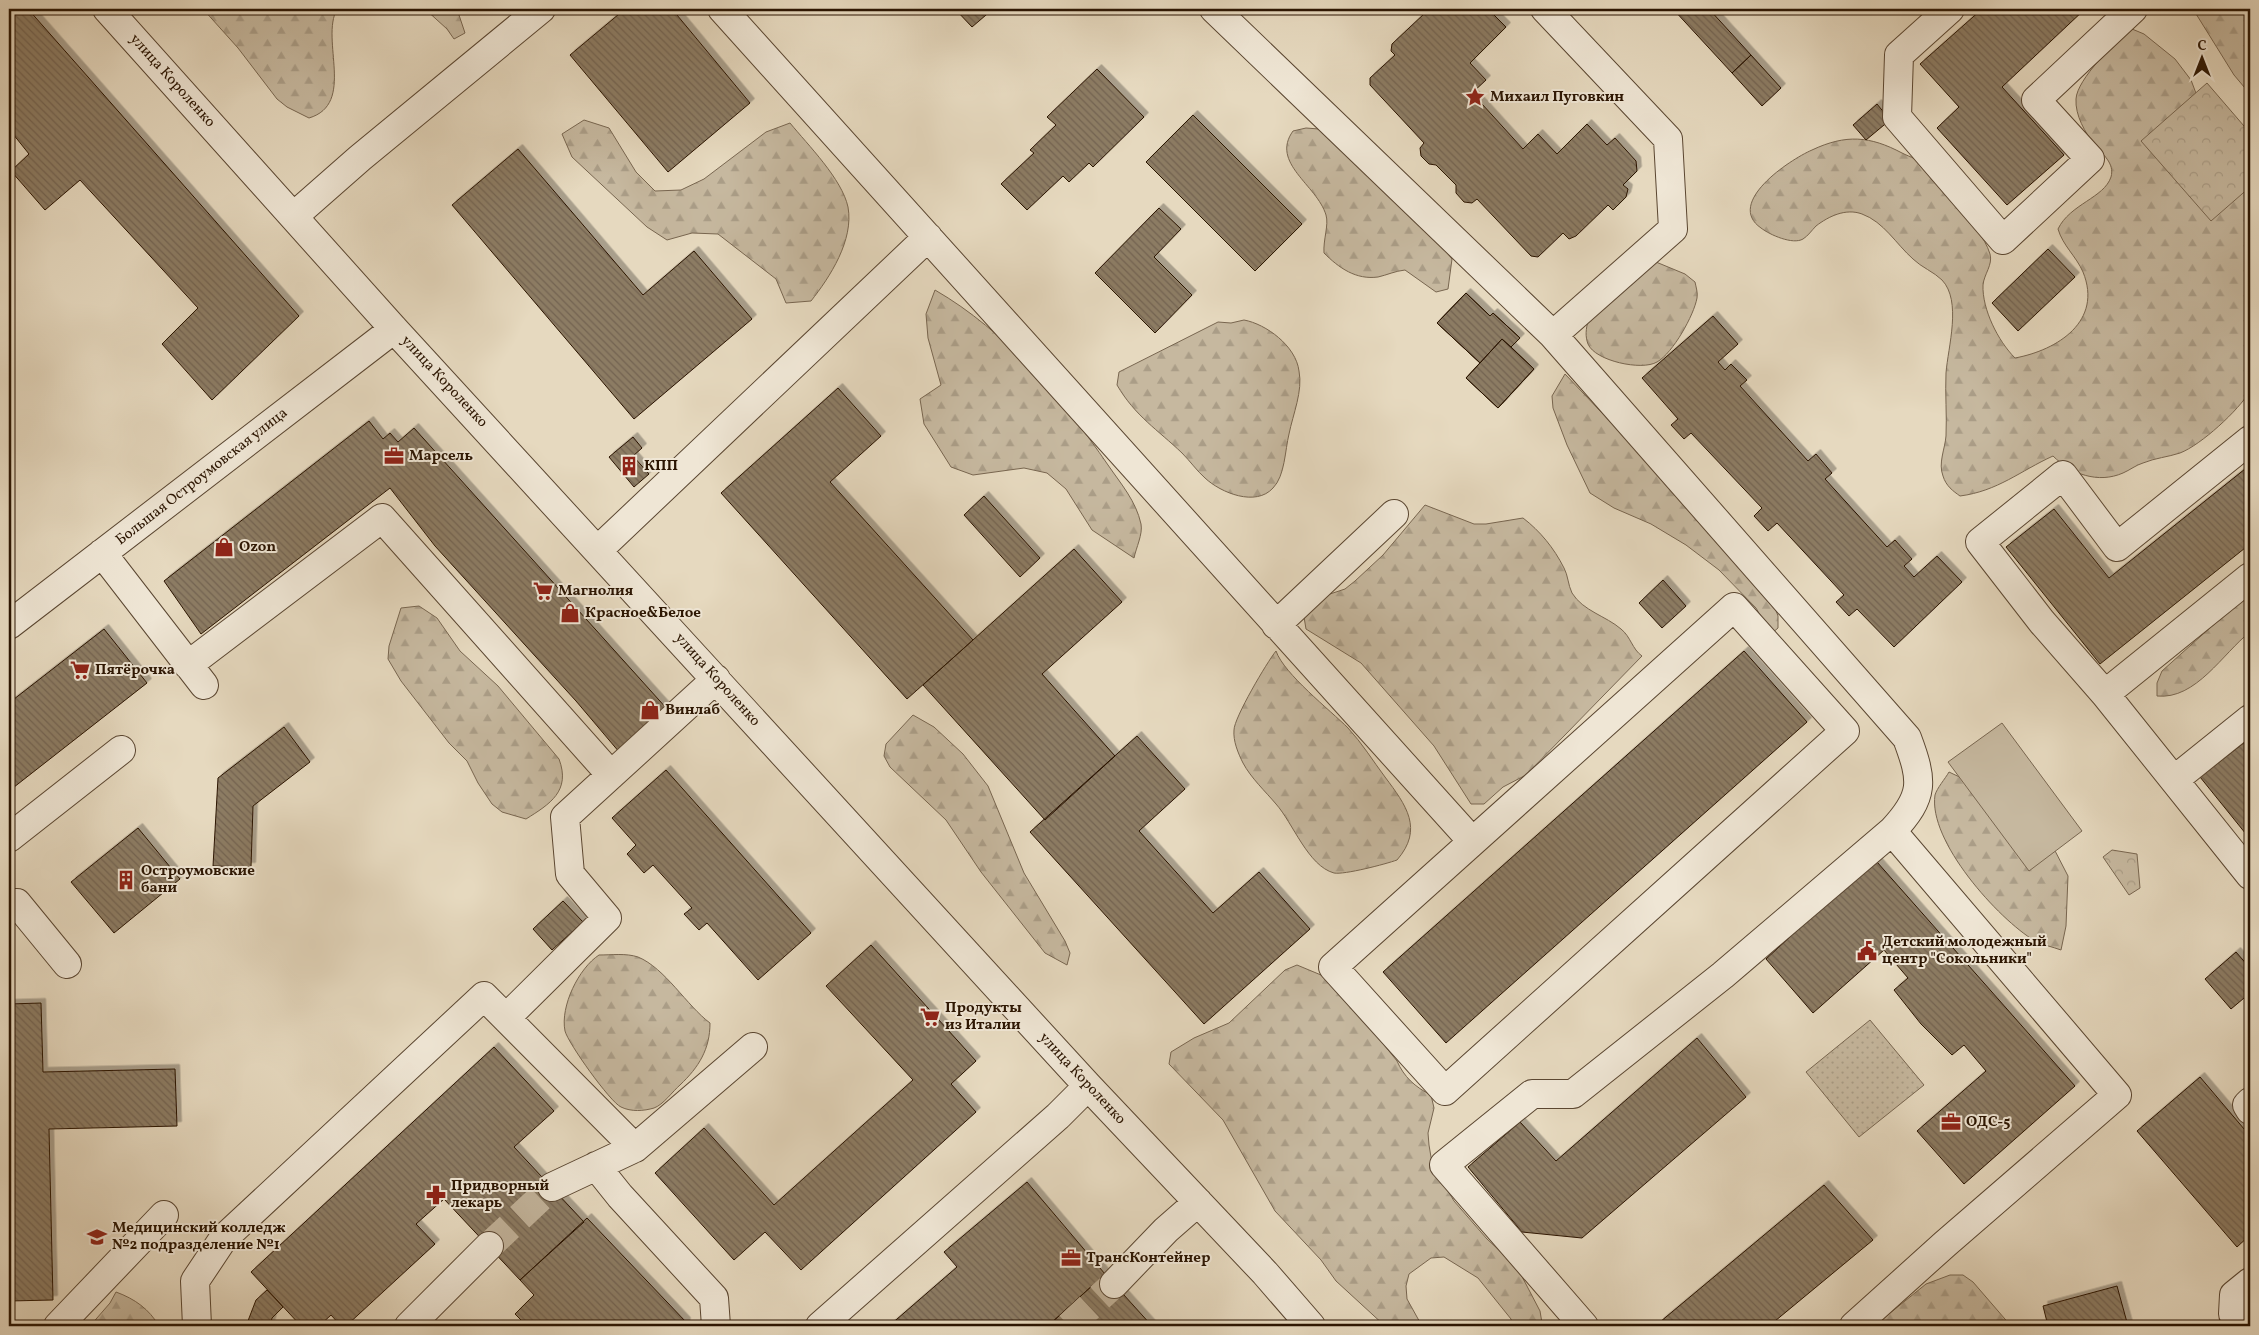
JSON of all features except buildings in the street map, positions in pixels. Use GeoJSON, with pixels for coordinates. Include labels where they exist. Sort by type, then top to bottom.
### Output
{"type":"FeatureCollection","features":[{"type":"Feature","properties":{"kind":"street","name":"улица Короленко"},"geometry":{"type":"LineString","coordinates":[[107,9],[394,329],[1088,1086],[1198,1202],[1311,1326]]}},
{"type":"Feature","properties":{"kind":"street"},"geometry":{"type":"LineString","coordinates":[[294,216],[360,158],[541,9]]}},
{"type":"Feature","properties":{"kind":"street"},"geometry":{"type":"LineString","coordinates":[[722,9],[1472,842]]}},
{"type":"Feature","properties":{"kind":"street"},"geometry":{"type":"LineString","coordinates":[[1545,9],[1668,139],[1673,229],[1553,335]]}},
{"type":"Feature","properties":{"kind":"street"},"geometry":{"type":"LineString","coordinates":[[1950,9],[1899,55],[1897,117],[2003,240],[2090,159],[2036,100],[2133,9]]}},
{"type":"Feature","properties":{"kind":"street"},"geometry":{"type":"LineString","coordinates":[[1226,12],[1553,335],[1907,738],[1919,770],[1917,796],[1908,814],[1892,830],[1723,974],[1573,1094],[1532,1094],[1444,1165],[1575,1323]]}},
{"type":"Feature","properties":{"kind":"street"},"geometry":{"type":"LineString","coordinates":[[598,550],[928,238]]}},
{"type":"Feature","properties":{"kind":"street","name":"Большая Остроумовская улица"},"geometry":{"type":"LineString","coordinates":[[9,625],[394,329]]}},
{"type":"Feature","properties":{"kind":"street"},"geometry":{"type":"LineString","coordinates":[[2250,440],[2117,547],[2063,475],[1980,542],[2042,622],[2105,694],[2250,875]]}},
{"type":"Feature","properties":{"kind":"street"},"geometry":{"type":"LineString","coordinates":[[1276,624],[1394,514]]}},
{"type":"Feature","properties":{"kind":"street"},"geometry":{"type":"LineString","coordinates":[[102,554],[196,675],[382,518],[612,775]]}},
{"type":"Feature","properties":{"kind":"street"},"geometry":{"type":"LineString","coordinates":[[2105,694],[2250,577]]}},
{"type":"Feature","properties":{"kind":"street"},"geometry":{"type":"LineString","coordinates":[[1734,607],[1846,731],[1445,1091],[1333,967],[1472,842],[1734,607]]}},
{"type":"Feature","properties":{"kind":"street"},"geometry":{"type":"LineString","coordinates":[[506,1018],[607,918],[570,874],[565,817],[716,679]]}},
{"type":"Feature","properties":{"kind":"street"},"geometry":{"type":"LineString","coordinates":[[2174,780],[2250,719]]}},
{"type":"Feature","properties":{"kind":"street"},"geometry":{"type":"LineString","coordinates":[[9,838],[121,750]]}},
{"type":"Feature","properties":{"kind":"street"},"geometry":{"type":"LineString","coordinates":[[1854,1326],[1945,1244],[2117,1096],[1892,830]]}},
{"type":"Feature","properties":{"kind":"street"},"geometry":{"type":"LineString","coordinates":[[9,903],[17,903],[67,964]]}},
{"type":"Feature","properties":{"kind":"street"},"geometry":{"type":"LineString","coordinates":[[197,1326],[195,1281],[223,1239],[484,996],[635,1148]]}},
{"type":"Feature","properties":{"kind":"street"},"geometry":{"type":"LineString","coordinates":[[552,1187],[635,1148],[753,1047]]}},
{"type":"Feature","properties":{"kind":"street"},"geometry":{"type":"LineString","coordinates":[[820,1326],[1058,1116],[1088,1086]]}},
{"type":"Feature","properties":{"kind":"street"},"geometry":{"type":"LineString","coordinates":[[2250,1102],[2247,1105],[2250,1110]]}},
{"type":"Feature","properties":{"kind":"street"},"geometry":{"type":"LineString","coordinates":[[596,1166],[620,1196],[714,1298],[716,1326]]}},
{"type":"Feature","properties":{"kind":"street"},"geometry":{"type":"LineString","coordinates":[[1114,1284],[1166,1230],[1198,1202]]}},
{"type":"Feature","properties":{"kind":"street"},"geometry":{"type":"LineString","coordinates":[[58,1326],[164,1215]]}},
{"type":"Feature","properties":{"kind":"street"},"geometry":{"type":"LineString","coordinates":[[409,1326],[489,1246]]}},
{"type":"Feature","properties":{"kind":"street"},"geometry":{"type":"LineString","coordinates":[[2242,1326],[2233,1314],[2234,1295],[2250,1282]]}},
{"type":"Feature","properties":{"kind":"green space"},"geometry":{"type":"Polygon","coordinates":[[[203,9],[337,9],[333,22],[332,37],[334,86],[331,99],[323,111],[309,118],[287,107],[277,99],[238,48],[203,9]]]}},
{"type":"Feature","properties":{"kind":"green space"},"geometry":{"type":"Polygon","coordinates":[[[425,9],[457,9],[465,33],[454,39],[447,29],[425,9]]]}},
{"type":"Feature","properties":{"kind":"green space"},"geometry":{"type":"Polygon","coordinates":[[[2193,9],[2243,9],[2250,18],[2250,94],[2234,75],[2193,9]]]}},
{"type":"Feature","properties":{"kind":"green space"},"geometry":{"type":"Polygon","coordinates":[[[2132,29],[2144,34],[2175,59],[2191,80],[2200,104],[2250,164],[2250,391],[2245,399],[2219,426],[2198,443],[2180,453],[2148,461],[2123,473],[2104,478],[2076,472],[2053,456],[1986,490],[1960,496],[1946,483],[1941,466],[1946,436],[1946,373],[1953,312],[1948,289],[1942,280],[1916,262],[1877,222],[1856,212],[1838,214],[1826,219],[1799,241],[1788,240],[1770,234],[1752,218],[1751,207],[1755,195],[1764,183],[1789,163],[1812,150],[1836,141],[1847,139],[1868,140],[1890,147],[1915,159],[1924,164],[1935,176],[1977,230],[1988,248],[1991,258],[1983,285],[1983,294],[1992,324],[2003,343],[2015,358],[2047,348],[2073,330],[2082,319],[2087,305],[2088,289],[2083,272],[2063,241],[2058,229],[2070,213],[2107,184],[2112,172],[2110,163],[2091,140],[2081,124],[2076,105],[2078,91],[2098,61],[2132,29]]]}},
{"type":"Feature","properties":{"kind":"green space"},"geometry":{"type":"Polygon","coordinates":[[[2207,83],[2250,133],[2250,187],[2211,221],[2141,141],[2207,83]]]}},
{"type":"Feature","properties":{"kind":"green space"},"geometry":{"type":"Polygon","coordinates":[[[584,120],[609,128],[636,172],[655,191],[681,190],[704,179],[766,132],[790,123],[832,174],[845,196],[848,207],[849,220],[844,245],[826,281],[811,301],[786,303],[776,279],[718,234],[692,233],[667,240],[647,227],[572,157],[562,134],[584,120]]]}},
{"type":"Feature","properties":{"kind":"green space"},"geometry":{"type":"Polygon","coordinates":[[[1306,128],[1319,129],[1444,249],[1452,259],[1448,289],[1436,292],[1405,270],[1378,277],[1355,275],[1336,264],[1324,253],[1326,215],[1321,204],[1291,164],[1287,153],[1287,143],[1293,131],[1306,128]]]}},
{"type":"Feature","properties":{"kind":"green space"},"geometry":{"type":"Polygon","coordinates":[[[1656,262],[1685,274],[1695,282],[1697,292],[1692,314],[1670,351],[1657,362],[1650,365],[1630,365],[1609,360],[1592,350],[1586,338],[1588,321],[1656,262]]]}},
{"type":"Feature","properties":{"kind":"green space"},"geometry":{"type":"Polygon","coordinates":[[[935,290],[986,325],[1031,368],[1072,415],[1136,508],[1141,524],[1141,532],[1134,558],[1092,530],[1066,489],[1047,473],[1024,468],[973,475],[951,467],[924,424],[920,399],[941,385],[928,338],[926,314],[935,290]]]}},
{"type":"Feature","properties":{"kind":"green space"},"geometry":{"type":"Polygon","coordinates":[[[1244,320],[1253,322],[1270,331],[1286,345],[1297,362],[1300,379],[1299,394],[1280,477],[1273,488],[1266,494],[1257,497],[1239,496],[1212,484],[1182,453],[1139,414],[1117,385],[1119,372],[1218,322],[1231,323],[1244,320]]]}},
{"type":"Feature","properties":{"kind":"green space"},"geometry":{"type":"Polygon","coordinates":[[[1565,374],[1621,433],[1632,441],[1774,605],[1778,616],[1778,628],[1771,634],[1756,608],[1719,570],[1686,545],[1651,524],[1614,508],[1590,493],[1567,445],[1553,408],[1552,396],[1565,374]]]}},
{"type":"Feature","properties":{"kind":"green space"},"geometry":{"type":"Polygon","coordinates":[[[1425,505],[1474,524],[1523,518],[1541,534],[1556,554],[1565,571],[1572,593],[1577,599],[1588,609],[1621,629],[1642,656],[1526,775],[1503,787],[1484,804],[1471,804],[1434,746],[1361,663],[1306,629],[1304,617],[1321,597],[1345,589],[1355,581],[1383,555],[1425,505]]]}},
{"type":"Feature","properties":{"kind":"green space"},"geometry":{"type":"Polygon","coordinates":[[[2250,584],[2250,632],[2196,683],[2184,691],[2171,695],[2157,696],[2157,683],[2162,671],[2221,618],[2250,584]]]}},
{"type":"Feature","properties":{"kind":"green space"},"geometry":{"type":"Polygon","coordinates":[[[419,606],[437,618],[460,651],[498,686],[559,759],[562,770],[560,788],[550,802],[526,819],[502,812],[492,804],[478,783],[467,761],[449,743],[401,681],[388,659],[389,646],[401,608],[419,606]]]}},
{"type":"Feature","properties":{"kind":"green space"},"geometry":{"type":"Polygon","coordinates":[[[1276,651],[1288,670],[1298,681],[1348,728],[1400,797],[1409,817],[1411,827],[1405,849],[1397,860],[1339,873],[1325,869],[1316,862],[1276,804],[1246,769],[1235,743],[1235,724],[1252,690],[1276,651]]]}},
{"type":"Feature","properties":{"kind":"green space"},"geometry":{"type":"Polygon","coordinates":[[[913,715],[934,727],[963,754],[988,786],[1024,873],[1065,941],[1070,953],[1067,965],[1045,953],[981,872],[946,820],[890,767],[884,756],[886,744],[913,715]]]}},
{"type":"Feature","properties":{"kind":"green space"},"geometry":{"type":"Polygon","coordinates":[[[2002,723],[2082,831],[2029,871],[1948,762],[2002,723]]]}},
{"type":"Feature","properties":{"kind":"green space"},"geometry":{"type":"Polygon","coordinates":[[[1949,772],[1970,782],[2051,843],[2068,876],[2066,926],[2061,950],[2041,944],[2020,930],[1985,897],[1954,856],[1942,834],[1936,814],[1935,795],[1949,772]]]}},
{"type":"Feature","properties":{"kind":"green space"},"geometry":{"type":"Polygon","coordinates":[[[2112,850],[2137,854],[2140,888],[2129,895],[2103,857],[2112,850]]]}},
{"type":"Feature","properties":{"kind":"green space"},"geometry":{"type":"Polygon","coordinates":[[[599,955],[629,955],[648,962],[667,978],[701,1016],[710,1023],[706,1049],[698,1064],[668,1098],[654,1108],[642,1110],[625,1109],[616,1103],[590,1072],[565,1031],[565,1010],[568,999],[578,978],[599,955]]]}},
{"type":"Feature","properties":{"kind":"green space"},"geometry":{"type":"Polygon","coordinates":[[[1297,965],[1321,975],[1340,990],[1397,1061],[1407,1077],[1420,1089],[1431,1095],[1434,1108],[1428,1133],[1429,1145],[1431,1157],[1441,1179],[1454,1201],[1487,1239],[1517,1267],[1540,1311],[1542,1323],[1540,1326],[1512,1326],[1511,1319],[1478,1278],[1444,1257],[1431,1258],[1409,1274],[1406,1286],[1407,1299],[1422,1326],[1385,1326],[1336,1281],[1321,1260],[1275,1211],[1223,1120],[1169,1064],[1171,1052],[1194,1038],[1229,1023],[1285,970],[1297,965]]]}},
{"type":"Feature","properties":{"kind":"green space"},"geometry":{"type":"Polygon","coordinates":[[[1870,1020],[1924,1085],[1859,1137],[1806,1072],[1870,1020]]]}},
{"type":"Feature","properties":{"kind":"green space"},"geometry":{"type":"Polygon","coordinates":[[[1950,1275],[1963,1275],[1973,1282],[2011,1326],[1874,1326],[1926,1284],[1950,1275]]]}},
{"type":"Feature","properties":{"kind":"green space"},"geometry":{"type":"Polygon","coordinates":[[[116,1292],[141,1305],[151,1314],[159,1326],[90,1326],[110,1303],[116,1292]]]}},
{"type":"Feature","properties":{"kind":"tunnel"},"geometry":{"type":"LineString","coordinates":[[489,1246],[552,1187]]}},
{"type":"Feature","properties":{"kind":"tunnel"},"geometry":{"type":"LineString","coordinates":[[1069,1326],[1114,1284]]}},
{"type":"Feature","properties":{"kind":"place","name":"Михаил Пуговкин"},"geometry":{"type":"Point","coordinates":[1475,97]}},
{"type":"Feature","properties":{"kind":"place","name":"Марсель"},"geometry":{"type":"Point","coordinates":[394,456]}},
{"type":"Feature","properties":{"kind":"place","name":"КПП"},"geometry":{"type":"Point","coordinates":[629,466]}},
{"type":"Feature","properties":{"kind":"place","name":"Ozon"},"geometry":{"type":"Point","coordinates":[224,547]}},
{"type":"Feature","properties":{"kind":"place","name":"Магнолия"},"geometry":{"type":"Point","coordinates":[543,591]}},
{"type":"Feature","properties":{"kind":"place","name":"Красное&Белое"},"geometry":{"type":"Point","coordinates":[570,613]}},
{"type":"Feature","properties":{"kind":"place","name":"Пятёрочка"},"geometry":{"type":"Point","coordinates":[80,670]}},
{"type":"Feature","properties":{"kind":"place","name":"Винлаб"},"geometry":{"type":"Point","coordinates":[650,710]}},
{"type":"Feature","properties":{"kind":"place","name":"Остроумовские бани"},"geometry":{"type":"Point","coordinates":[126,880]}},
{"type":"Feature","properties":{"kind":"place","name":"Детский молодежный центр \"Сокольники\""},"geometry":{"type":"Point","coordinates":[1867,951]}},
{"type":"Feature","properties":{"kind":"place","name":"Продукты из Италии"},"geometry":{"type":"Point","coordinates":[930,1017]}},
{"type":"Feature","properties":{"kind":"place","name":"ОДС-5"},"geometry":{"type":"Point","coordinates":[1951,1122]}},
{"type":"Feature","properties":{"kind":"place","name":"Придворный лекарь"},"geometry":{"type":"Point","coordinates":[436,1195]}},
{"type":"Feature","properties":{"kind":"place","name":"Медицинский колледж №2 подразделение №1"},"geometry":{"type":"Point","coordinates":[97,1237]}},
{"type":"Feature","properties":{"kind":"place","name":"ТрансКонтейнер"},"geometry":{"type":"Point","coordinates":[1071,1258]}}]}
